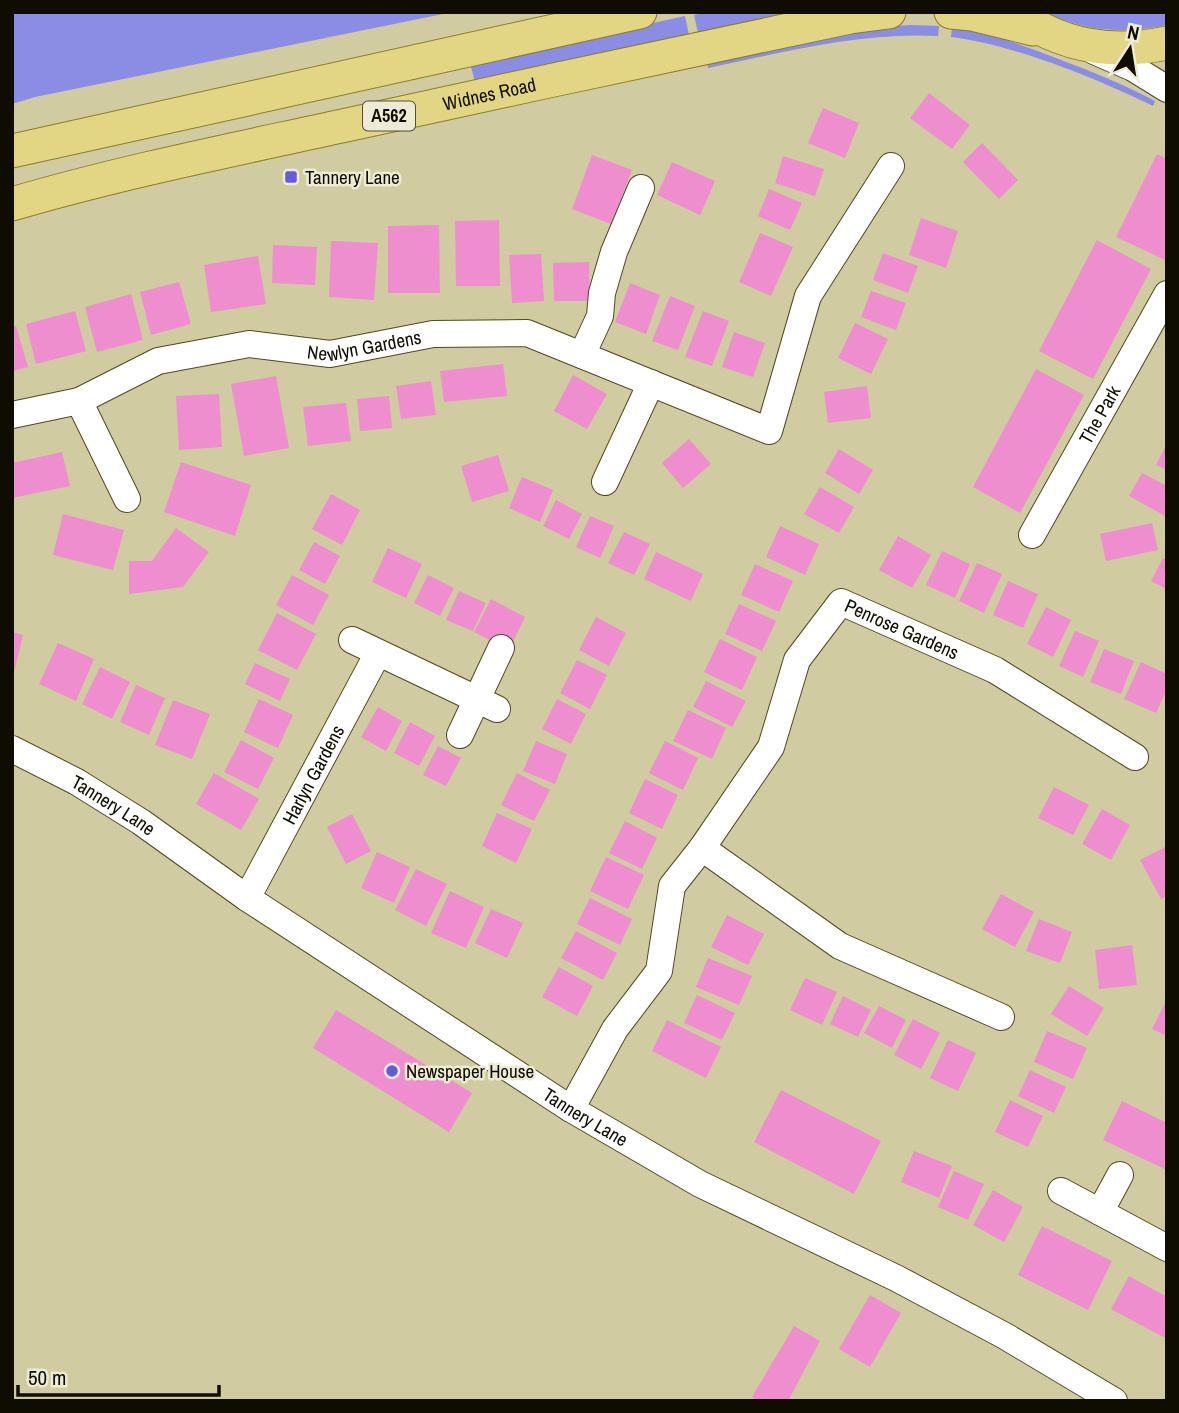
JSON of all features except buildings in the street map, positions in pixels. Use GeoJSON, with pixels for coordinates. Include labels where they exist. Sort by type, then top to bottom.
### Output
{"type":"FeatureCollection","features":[{"type":"Feature","properties":{"kind":"main road","name":"A562"},"geometry":{"type":"LineString","coordinates":[[12,151],[640,12]]}},
{"type":"Feature","properties":{"kind":"main road","name":"Widnes Road"},"geometry":{"type":"LineString","coordinates":[[12,204],[162,166],[475,97],[850,17],[888,12]]}},
{"type":"Feature","properties":{"kind":"main road"},"geometry":{"type":"LineString","coordinates":[[951,12],[984,16],[1082,45],[1120,48],[1167,43]]}},
{"type":"Feature","properties":{"kind":"main road"},"geometry":{"type":"LineString","coordinates":[[1014,12],[1042,31]]}},
{"type":"Feature","properties":{"kind":"street"},"geometry":{"type":"LineString","coordinates":[[1082,45],[1133,68],[1167,89]]}},
{"type":"Feature","properties":{"kind":"street","name":"Newlyn Gardens"},"geometry":{"type":"LineString","coordinates":[[12,415],[79,401],[158,361],[249,344],[330,354],[433,334],[527,333],[768,431],[808,296],[891,166]]}},
{"type":"Feature","properties":{"kind":"street"},"geometry":{"type":"LineString","coordinates":[[582,355],[600,316],[602,293],[614,252],[641,188]]}},
{"type":"Feature","properties":{"kind":"street","name":"The Park"},"geometry":{"type":"LineString","coordinates":[[1032,535],[1167,294]]}},
{"type":"Feature","properties":{"kind":"street"},"geometry":{"type":"LineString","coordinates":[[605,482],[650,383]]}},
{"type":"Feature","properties":{"kind":"street"},"geometry":{"type":"LineString","coordinates":[[79,401],[127,499]]}},
{"type":"Feature","properties":{"kind":"street","name":"Penrose Gardens"},"geometry":{"type":"LineString","coordinates":[[571,1110],[615,1029],[659,971],[672,886],[702,848],[771,747],[797,660],[841,603],[995,670],[1135,757]]}},
{"type":"Feature","properties":{"kind":"street"},"geometry":{"type":"LineString","coordinates":[[352,640],[487,704]]}},
{"type":"Feature","properties":{"kind":"street"},"geometry":{"type":"LineString","coordinates":[[460,735],[487,704],[501,648]]}},
{"type":"Feature","properties":{"kind":"street","name":"Harlyn Gardens"},"geometry":{"type":"LineString","coordinates":[[247,898],[378,653]]}},
{"type":"Feature","properties":{"kind":"street","name":"Tannery Lane"},"geometry":{"type":"LineString","coordinates":[[12,749],[77,782],[141,822],[247,898],[571,1110],[700,1184],[896,1278],[1005,1336],[1114,1401]]}},
{"type":"Feature","properties":{"kind":"street"},"geometry":{"type":"LineString","coordinates":[[702,848],[840,946],[1001,1017]]}},
{"type":"Feature","properties":{"kind":"street"},"geometry":{"type":"LineString","coordinates":[[1100,1212],[1120,1175]]}},
{"type":"Feature","properties":{"kind":"street"},"geometry":{"type":"LineString","coordinates":[[1061,1191],[1167,1248]]}},
{"type":"Feature","properties":{"kind":"shaded area"},"geometry":{"type":"Polygon","coordinates":[[[12,12],[453,12],[35,97],[12,104],[12,12]]]}},
{"type":"Feature","properties":{"kind":"shaded area"},"geometry":{"type":"Polygon","coordinates":[[[707,12],[795,12],[698,33],[694,15],[707,12]]]}},
{"type":"Feature","properties":{"kind":"shaded area"},"geometry":{"type":"Polygon","coordinates":[[[1046,12],[1167,12],[1167,25],[1135,30],[1105,29],[1075,24],[1046,12]]]}},
{"type":"Feature","properties":{"kind":"shaded area"},"geometry":{"type":"Polygon","coordinates":[[[685,16],[689,35],[475,82],[470,63],[685,16]]]}},
{"type":"Feature","properties":{"kind":"shaded area"},"geometry":{"type":"Polygon","coordinates":[[[939,26],[938,36],[851,40],[708,68],[707,61],[877,27],[939,26]]]}},
{"type":"Feature","properties":{"kind":"shaded area"},"geometry":{"type":"Polygon","coordinates":[[[952,27],[1030,48],[1155,101],[1153,106],[1028,55],[951,37],[952,27]]]}},
{"type":"Feature","properties":{"kind":"place","name":"Tannery Lane"},"geometry":{"type":"Point","coordinates":[291,177]}},
{"type":"Feature","properties":{"kind":"place","name":"Newspaper House"},"geometry":{"type":"Point","coordinates":[392,1071]}}]}
